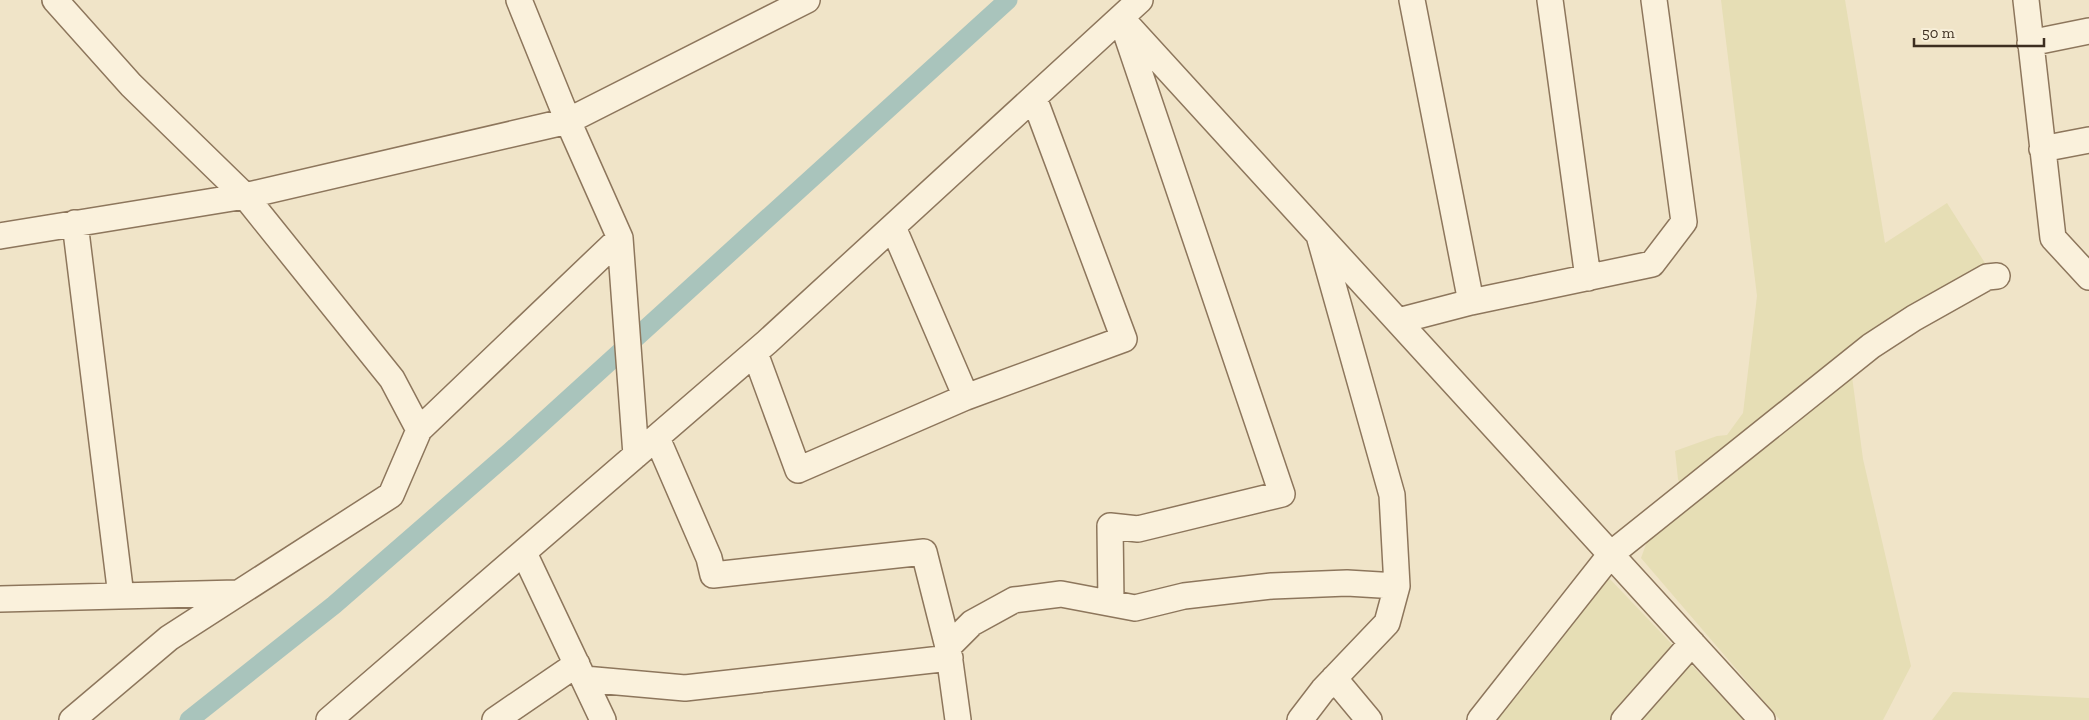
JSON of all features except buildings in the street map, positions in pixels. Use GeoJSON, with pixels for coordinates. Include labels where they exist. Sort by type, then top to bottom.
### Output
{"type":"FeatureCollection","features":[{"type":"Feature","properties":{"kind":"street"},"geometry":{"type":"LineString","coordinates":[[54,0],[131,85],[246,196],[392,379],[420,430]]}},
{"type":"Feature","properties":{"kind":"street"},"geometry":{"type":"LineString","coordinates":[[519,0],[568,121],[620,238],[636,455]]}},
{"type":"Feature","properties":{"kind":"street"},"geometry":{"type":"LineString","coordinates":[[0,236],[246,196],[568,121],[807,0]]}},
{"type":"Feature","properties":{"kind":"street"},"geometry":{"type":"LineString","coordinates":[[329,720],[755,353],[1140,0]]}},
{"type":"Feature","properties":{"kind":"street"},"geometry":{"type":"LineString","coordinates":[[1412,0],[1470,302]]}},
{"type":"Feature","properties":{"kind":"street"},"geometry":{"type":"LineString","coordinates":[[1550,0],[1588,278]]}},
{"type":"Feature","properties":{"kind":"street"},"geometry":{"type":"LineString","coordinates":[[1398,321],[1470,302],[1652,264],[1684,222],[1654,0]]}},
{"type":"Feature","properties":{"kind":"street"},"geometry":{"type":"LineString","coordinates":[[2026,0],[2052,238],[2089,277]]}},
{"type":"Feature","properties":{"kind":"street"},"geometry":{"type":"LineString","coordinates":[[1121,18],[1762,720]]}},
{"type":"Feature","properties":{"kind":"street"},"geometry":{"type":"LineString","coordinates":[[1111,603],[1110,526],[1138,529],[1282,494],[1121,18]]}},
{"type":"Feature","properties":{"kind":"street"},"geometry":{"type":"LineString","coordinates":[[2030,43],[2089,32]]}},
{"type":"Feature","properties":{"kind":"street"},"geometry":{"type":"LineString","coordinates":[[755,353],[798,470],[966,397],[1124,338],[1034,98]]}},
{"type":"Feature","properties":{"kind":"street"},"geometry":{"type":"LineString","coordinates":[[2042,149],[2089,140]]}},
{"type":"Feature","properties":{"kind":"street"},"geometry":{"type":"LineString","coordinates":[[76,223],[121,596]]}},
{"type":"Feature","properties":{"kind":"street"},"geometry":{"type":"LineString","coordinates":[[893,228],[966,397]]}},
{"type":"Feature","properties":{"kind":"street"},"geometry":{"type":"LineString","coordinates":[[1300,720],[1334,678],[1388,622],[1397,586],[1392,495],[1319,234]]}},
{"type":"Feature","properties":{"kind":"street"},"geometry":{"type":"LineString","coordinates":[[72,720],[169,638],[391,495],[420,430],[620,238]]}},
{"type":"Feature","properties":{"kind":"street"},"geometry":{"type":"LineString","coordinates":[[1480,720],[1611,554],[1871,346],[1914,318],[1987,277],[1997,276]]}},
{"type":"Feature","properties":{"kind":"street"},"geometry":{"type":"LineString","coordinates":[[657,438],[709,558],[713,575],[924,552],[949,653],[958,720]]}},
{"type":"Feature","properties":{"kind":"street"},"geometry":{"type":"LineString","coordinates":[[524,552],[603,720]]}},
{"type":"Feature","properties":{"kind":"street"},"geometry":{"type":"LineString","coordinates":[[495,720],[580,672],[685,688],[949,653],[972,623],[1014,600],[1061,594],[1135,608],[1184,596],[1272,586],[1347,584],[1397,586]]}},
{"type":"Feature","properties":{"kind":"street"},"geometry":{"type":"LineString","coordinates":[[0,595],[0,599],[238,593]]}},
{"type":"Feature","properties":{"kind":"street"},"geometry":{"type":"LineString","coordinates":[[1624,720],[1692,643]]}},
{"type":"Feature","properties":{"kind":"street"},"geometry":{"type":"LineString","coordinates":[[1334,678],[1369,720]]}},
{"type":"Feature","properties":{"kind":"shaded area"},"geometry":{"type":"Polygon","coordinates":[[[1721,0],[1845,0],[1885,243],[1947,203],[1985,263],[1851,369],[1863,459],[1911,666],[1883,720],[1780,720],[1641,558],[1649,536],[1685,498],[1678,479],[1675,451],[1717,436],[1727,435],[1743,413],[1757,296],[1721,0]]]}},
{"type":"Feature","properties":{"kind":"shaded area"},"geometry":{"type":"Polygon","coordinates":[[[1609,578],[1744,720],[1496,720],[1609,578]]]}},
{"type":"Feature","properties":{"kind":"shaded area"},"geometry":{"type":"Polygon","coordinates":[[[1953,692],[2089,698],[2089,720],[1932,720],[1953,692]]]}},
{"type":"Feature","properties":{"kind":"waterway"},"geometry":{"type":"LineString","coordinates":[[189,720],[334,605],[511,451],[1008,0]]}}]}
